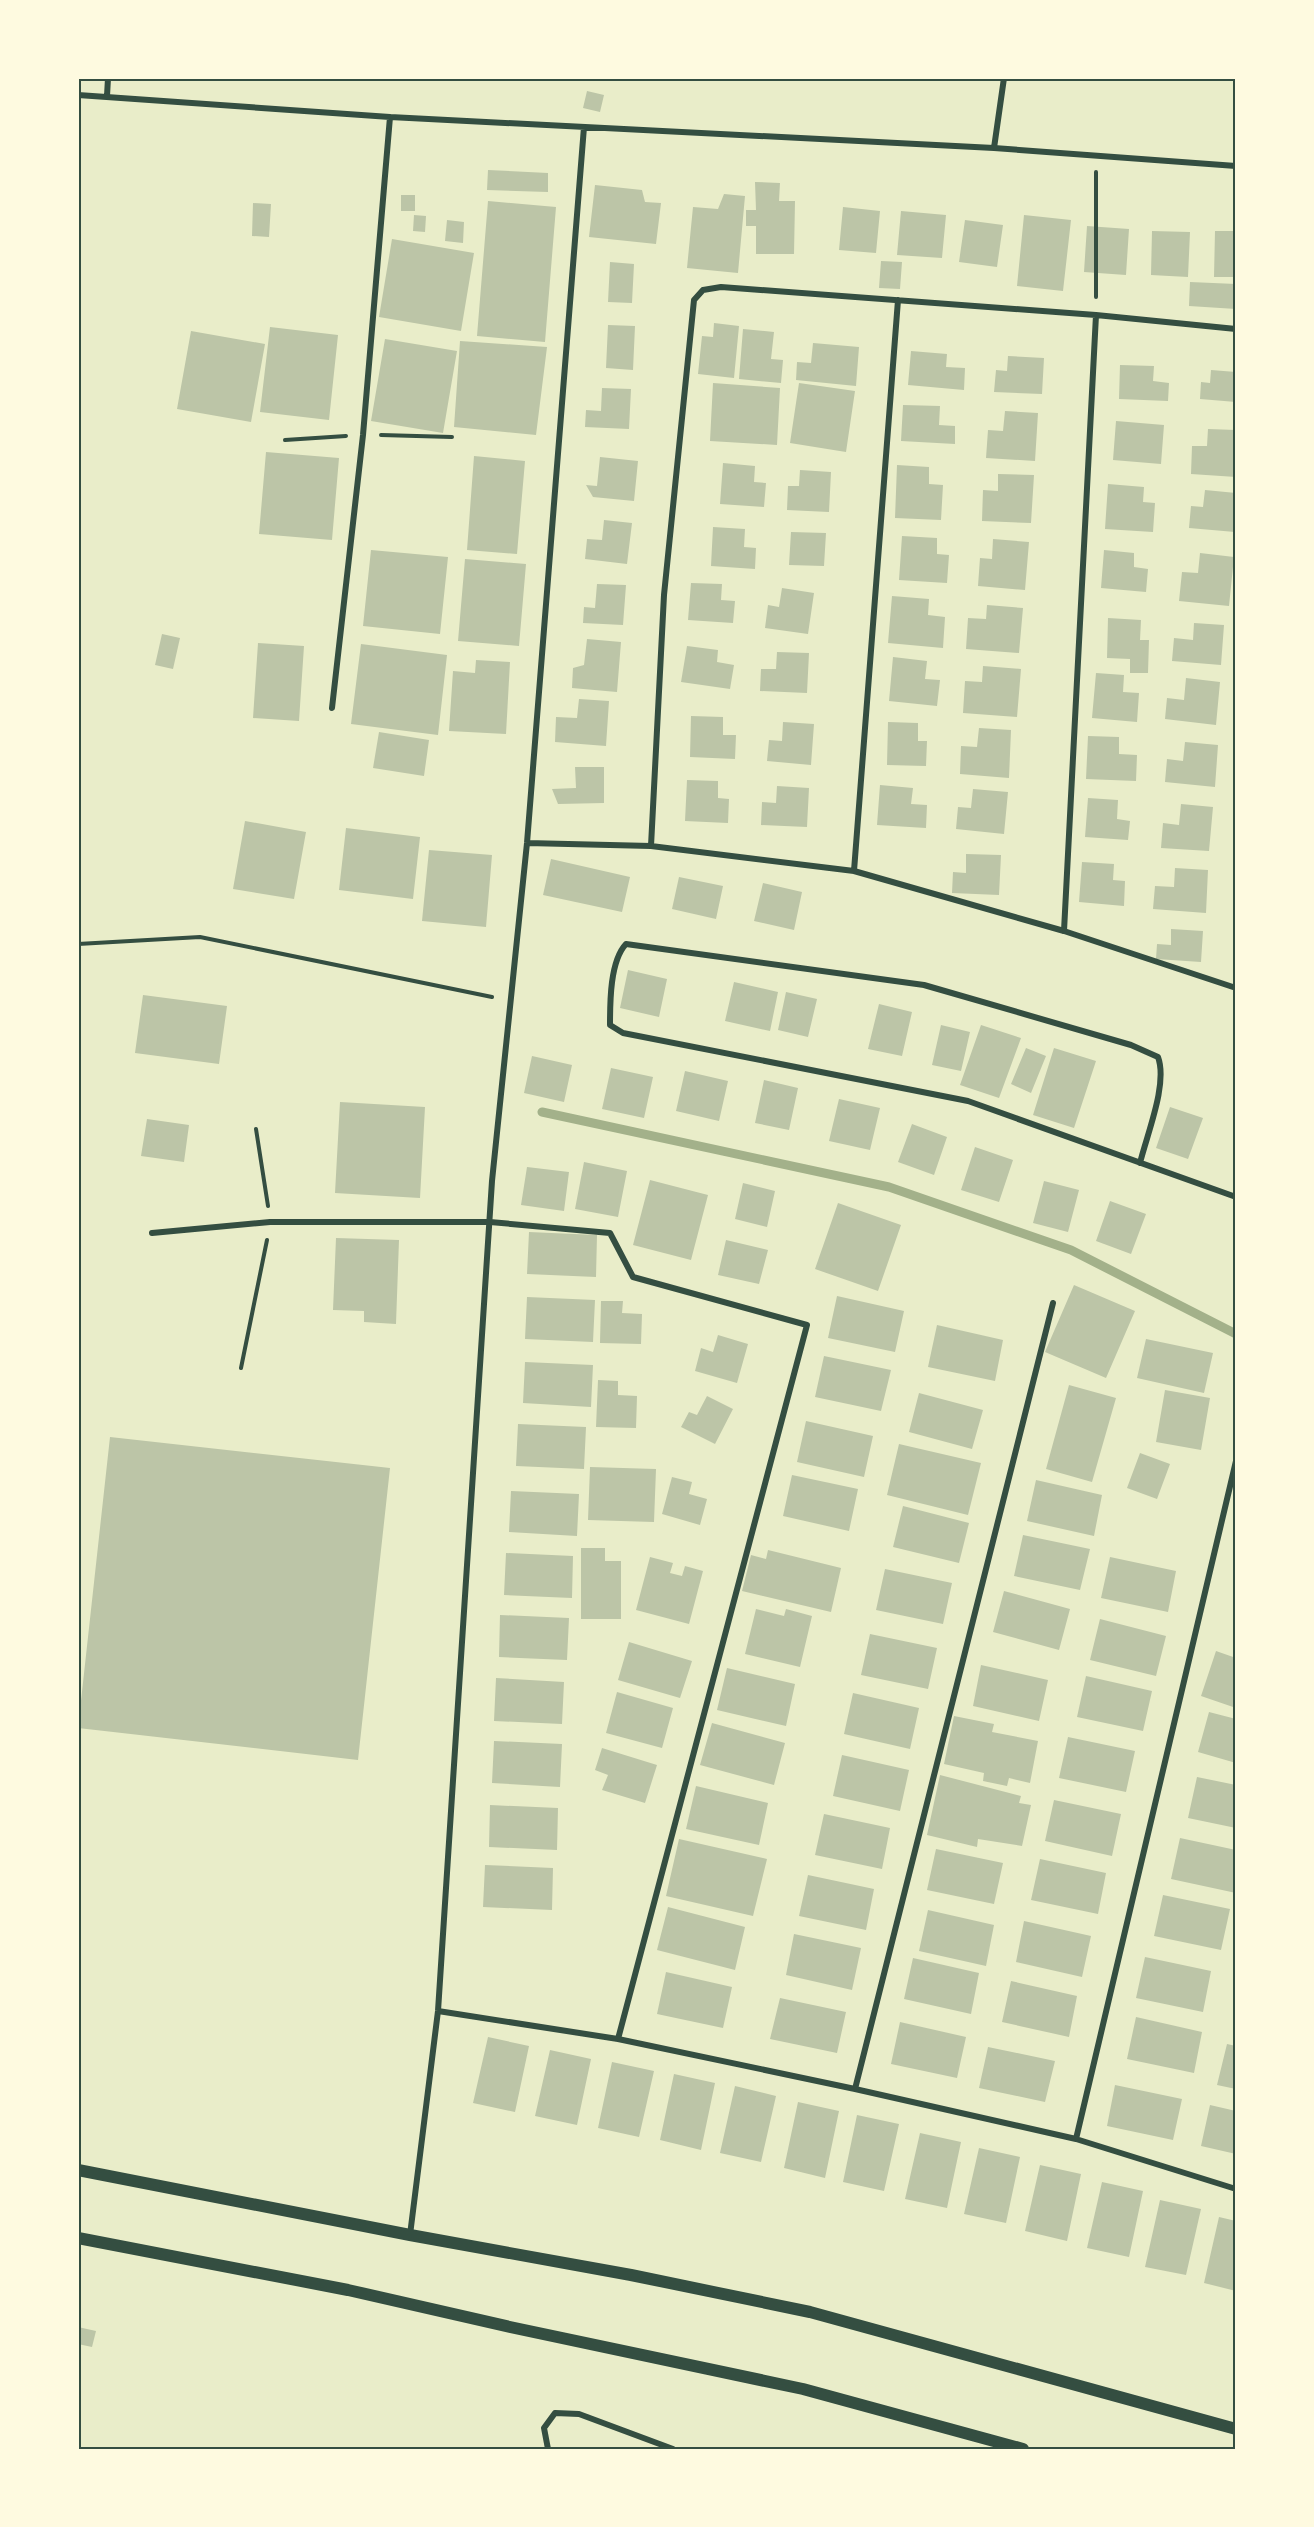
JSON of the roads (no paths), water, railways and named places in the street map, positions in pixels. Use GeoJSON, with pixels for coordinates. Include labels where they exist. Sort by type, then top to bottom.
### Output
{"type":"FeatureCollection","features":[{"type":"Feature","properties":{"kind":"main road"},"geometry":{"type":"LineString","coordinates":[[78,2170],[410,2235],[631,2275],[810,2312],[1236,2429]]}},
{"type":"Feature","properties":{"kind":"main road"},"geometry":{"type":"LineString","coordinates":[[78,2238],[348,2290],[803,2389],[1023,2449]]}},
{"type":"Feature","properties":{"kind":"street"},"geometry":{"type":"LineString","coordinates":[[107,96],[108,78]]}},
{"type":"Feature","properties":{"kind":"street"},"geometry":{"type":"LineString","coordinates":[[994,148],[1004,78]]}},
{"type":"Feature","properties":{"kind":"street"},"geometry":{"type":"LineString","coordinates":[[78,95],[390,117],[994,148],[1236,166]]}},
{"type":"Feature","properties":{"kind":"street"},"geometry":{"type":"LineString","coordinates":[[332,708],[363,435],[390,117]]}},
{"type":"Feature","properties":{"kind":"street"},"geometry":{"type":"LineString","coordinates":[[410,2235],[438,2011],[492,1181],[527,843],[584,127]]}},
{"type":"Feature","properties":{"kind":"street"},"geometry":{"type":"LineString","coordinates":[[651,846],[663,595],[694,300],[703,290],[721,287],[1096,315],[1236,329]]}},
{"type":"Feature","properties":{"kind":"street"},"geometry":{"type":"LineString","coordinates":[[854,871],[898,300]]}},
{"type":"Feature","properties":{"kind":"street"},"geometry":{"type":"LineString","coordinates":[[1064,931],[1096,315]]}},
{"type":"Feature","properties":{"kind":"street"},"geometry":{"type":"LineString","coordinates":[[527,843],[651,846],[854,871],[1064,931],[1236,988]]}},
{"type":"Feature","properties":{"kind":"street"},"geometry":{"type":"LineString","coordinates":[[1140,1163],[1161,1085],[1162,1068],[1158,1057],[1131,1045],[924,985],[626,944],[617,958],[610,1001],[610,1025],[623,1033],[968,1101],[1140,1163],[1236,1197]]}},
{"type":"Feature","properties":{"kind":"street"},"geometry":{"type":"LineString","coordinates":[[152,1233],[270,1222],[490,1222],[610,1233],[633,1277],[765,1311],[807,1325],[618,2039]]}},
{"type":"Feature","properties":{"kind":"street"},"geometry":{"type":"LineString","coordinates":[[855,2089],[1053,1303]]}},
{"type":"Feature","properties":{"kind":"street"},"geometry":{"type":"LineString","coordinates":[[1076,2139],[1236,1461]]}},
{"type":"Feature","properties":{"kind":"street"},"geometry":{"type":"LineString","coordinates":[[438,2011],[618,2039],[855,2089],[1076,2139],[1236,2189]]}},
{"type":"Feature","properties":{"kind":"street"},"geometry":{"type":"LineString","coordinates":[[548,2449],[544,2428],[555,2413],[579,2414],[673,2449]]}},
{"type":"Feature","properties":{"kind":"waterway"},"geometry":{"type":"LineString","coordinates":[[542,1112],[889,1187],[1071,1250],[1236,1334]]}}]}
